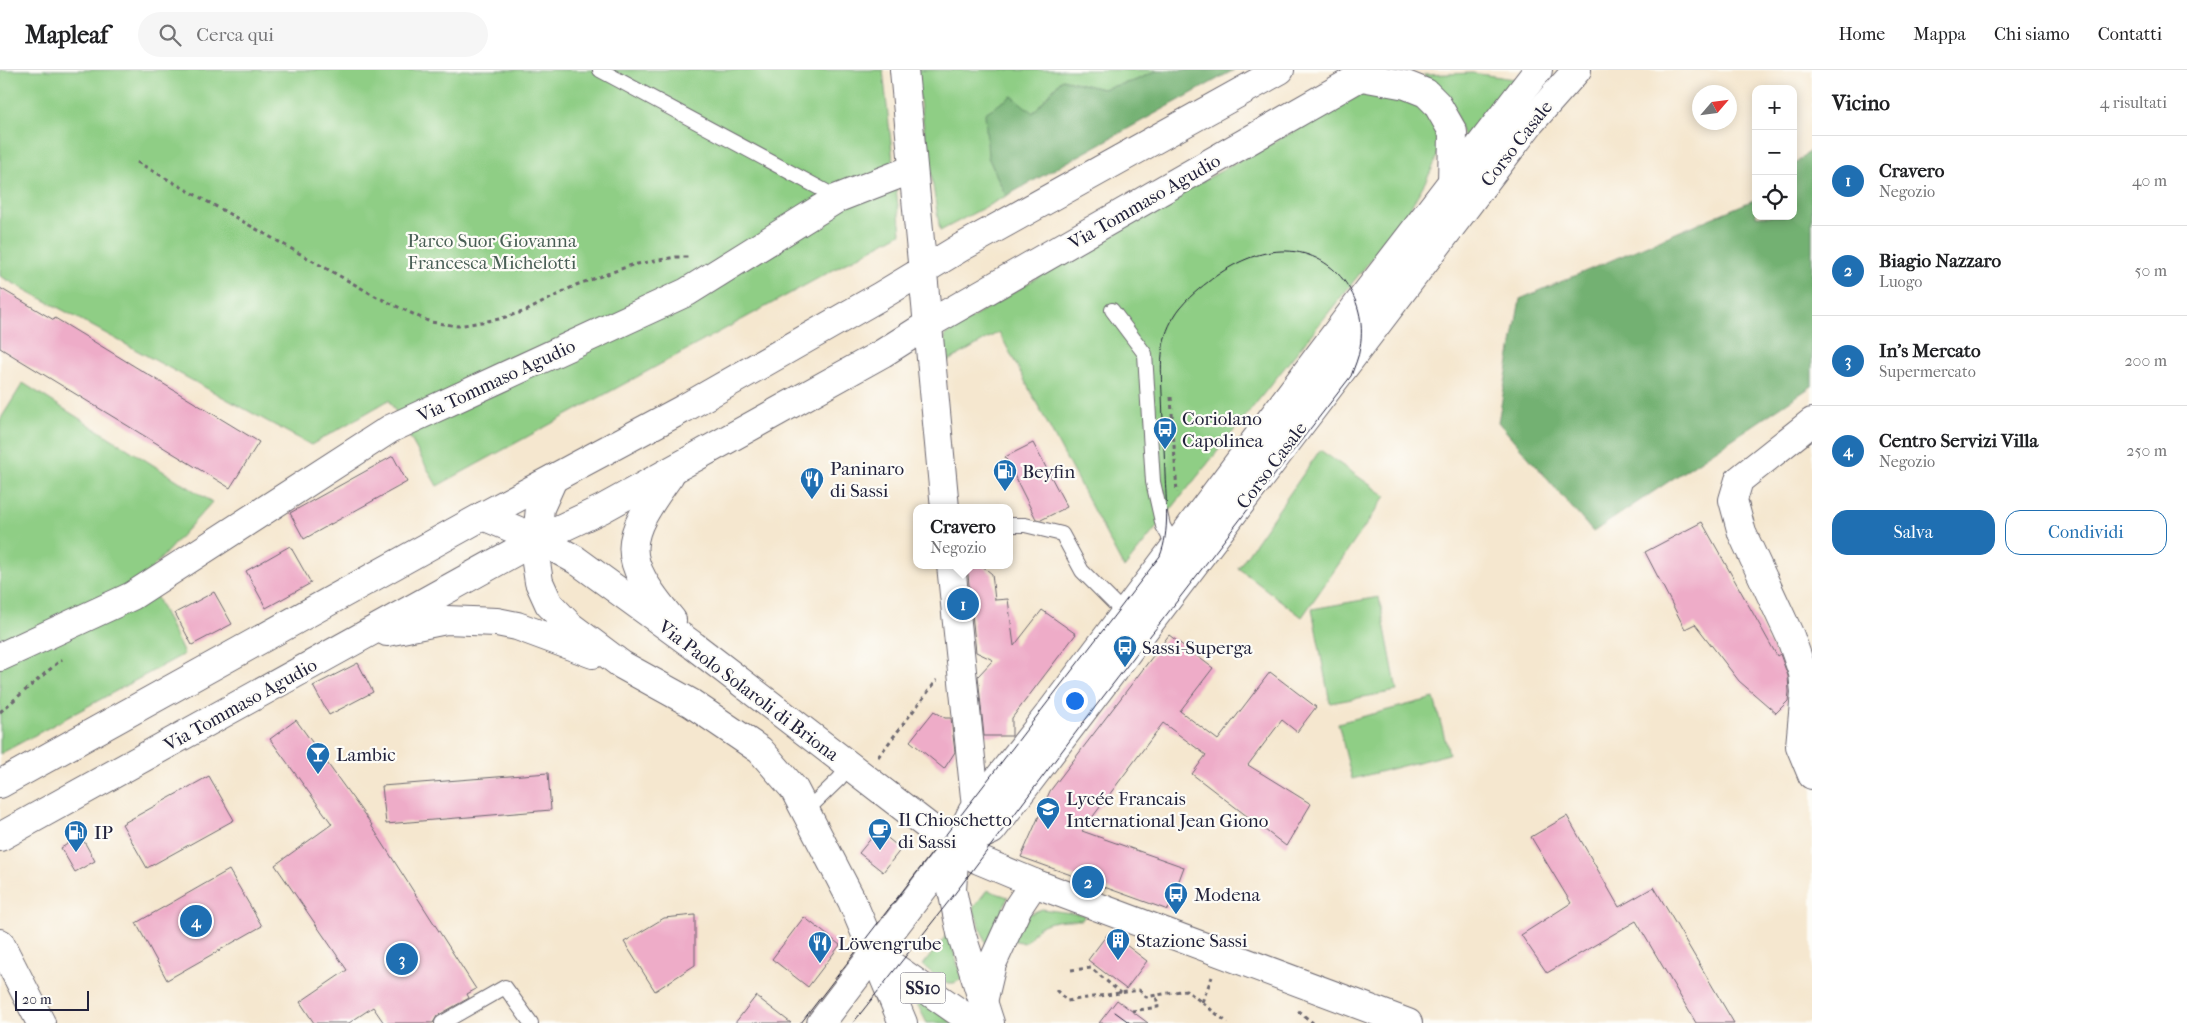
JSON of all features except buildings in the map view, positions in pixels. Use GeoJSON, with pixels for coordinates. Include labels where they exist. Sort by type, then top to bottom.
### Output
{"type":"FeatureCollection","features":[{"type":"Feature","properties":{"kind":"main road"},"geometry":{"type":"LineString","coordinates":[[904,70],[945,504]]}},
{"type":"Feature","properties":{"kind":"main road"},"geometry":{"type":"LineString","coordinates":[[0,784],[483,516],[683,409],[923,270],[1280,70]]}},
{"type":"Feature","properties":{"kind":"main road"},"geometry":{"type":"LineString","coordinates":[[1367,73],[1424,70]]}},
{"type":"Feature","properties":{"kind":"main road","name":"Corso Casale"},"geometry":{"type":"LineString","coordinates":[[955,847],[992,830],[1530,123],[1577,70]]}},
{"type":"Feature","properties":{"kind":"main road","name":"Corso Casale"},"geometry":{"type":"LineString","coordinates":[[821,1023],[955,847],[976,807],[1537,71]]}},
{"type":"Feature","properties":{"kind":"main road","name":"Via Tommaso Agudio"},"geometry":{"type":"LineString","coordinates":[[0,837],[359,638],[538,540],[674,469],[883,353],[927,325],[1367,73]]}},
{"type":"Feature","properties":{"kind":"main road"},"geometry":{"type":"LineString","coordinates":[[1367,73],[1426,93],[1437,104],[1453,132],[1452,184]]}},
{"type":"Feature","properties":{"kind":"main road","name":"Via Tommaso Agudio"},"geometry":{"type":"LineString","coordinates":[[0,657],[132,596],[390,429],[687,292],[838,198],[913,169]]}},
{"type":"Feature","properties":{"kind":"main road"},"geometry":{"type":"LineString","coordinates":[[1812,422],[1739,480],[1733,500],[1742,533],[1790,636],[1803,673],[1805,692],[1800,746],[1812,774]]}},
{"type":"Feature","properties":{"kind":"main road"},"geometry":{"type":"LineString","coordinates":[[674,469],[648,505],[633,540],[633,553],[638,572],[654,598],[694,646]]}},
{"type":"Feature","properties":{"kind":"main road"},"geometry":{"type":"LineString","coordinates":[[553,479],[540,508],[537,522],[538,540],[535,556],[539,582],[549,604],[570,626],[622,666]]}},
{"type":"Feature","properties":{"kind":"main road","name":"Via Paolo Solaroli di Briona"},"geometry":{"type":"LineString","coordinates":[[483,516],[538,540],[576,560],[694,646],[955,847],[979,860],[1034,883],[1408,1023]]}},
{"type":"Feature","properties":{"kind":"main road"},"geometry":{"type":"LineString","coordinates":[[951,569],[976,807]]}},
{"type":"Feature","properties":{"kind":"main road"},"geometry":{"type":"LineString","coordinates":[[359,638],[446,620],[497,622],[518,626],[622,666],[691,703],[760,750],[794,789],[852,901],[875,954]]}},
{"type":"Feature","properties":{"kind":"main road"},"geometry":{"type":"LineString","coordinates":[[955,847],[954,896],[981,1016]]}},
{"type":"Feature","properties":{"kind":"main road"},"geometry":{"type":"LineString","coordinates":[[981,1016],[992,964],[1018,908],[1034,883]]}},
{"type":"Feature","properties":{"kind":"main road"},"geometry":{"type":"LineString","coordinates":[[0,943],[41,1023]]}},
{"type":"Feature","properties":{"kind":"main road","name":"SS10"},"geometry":{"type":"LineString","coordinates":[[875,954],[960,1013],[981,1016]]}},
{"type":"Feature","properties":{"kind":"main road","name":"SS10"},"geometry":{"type":"LineString","coordinates":[[875,954],[903,1023]]}},
{"type":"Feature","properties":{"kind":"lane"},"geometry":{"type":"LineString","coordinates":[[600,70],[838,198]]}},
{"type":"Feature","properties":{"kind":"lane"},"geometry":{"type":"LineString","coordinates":[[1112,310],[1146,354],[1154,482],[1163,526],[1175,547]]}},
{"type":"Feature","properties":{"kind":"lane"},"geometry":{"type":"LineString","coordinates":[[1013,525],[1062,534],[1082,571],[1124,614]]}},
{"type":"Feature","properties":{"kind":"lane"},"geometry":{"type":"LineString","coordinates":[[806,810],[839,779],[849,766]]}},
{"type":"Feature","properties":{"kind":"lane"},"geometry":{"type":"LineString","coordinates":[[442,1023],[505,987],[531,1023]]}},
{"type":"Feature","properties":{"kind":"path"},"geometry":{"type":"LineString","coordinates":[[138,162],[377,297],[430,322],[458,326],[499,319],[526,311],[576,285],[632,264],[676,257],[694,257]]}},
{"type":"Feature","properties":{"kind":"path"},"geometry":{"type":"LineString","coordinates":[[1171,396],[1177,493]]}},
{"type":"Feature","properties":{"kind":"path"},"geometry":{"type":"LineString","coordinates":[[0,712],[67,655]]}},
{"type":"Feature","properties":{"kind":"path"},"geometry":{"type":"LineString","coordinates":[[878,757],[943,672]]}},
{"type":"Feature","properties":{"kind":"path"},"geometry":{"type":"LineString","coordinates":[[1071,970],[1091,968],[1121,993]]}},
{"type":"Feature","properties":{"kind":"path"},"geometry":{"type":"LineString","coordinates":[[1056,990],[1067,1001],[1139,990],[1146,997],[1186,990],[1228,1023]]}},
{"type":"Feature","properties":{"kind":"path"},"geometry":{"type":"LineString","coordinates":[[1202,1002],[1206,992]]}},
{"type":"Feature","properties":{"kind":"path"},"geometry":{"type":"LineString","coordinates":[[1132,1011],[1158,1007],[1156,995]]}},
{"type":"Feature","properties":{"kind":"green space","name":"Parco Suor Giovanna Francesca Michelotti"},"geometry":{"type":"Polygon","coordinates":[[[0,70],[883,70],[901,233],[437,486],[389,400],[311,445],[0,276],[0,70]]]}},
{"type":"Feature","properties":{"kind":"green space"},"geometry":{"type":"Polygon","coordinates":[[[915,70],[1159,70],[1134,81],[1102,89],[1062,79],[1033,113],[988,157],[1006,196],[940,231],[915,70]]]}},
{"type":"Feature","properties":{"kind":"green space"},"geometry":{"type":"Polygon","coordinates":[[[1159,70],[1234,70],[1006,196],[988,157],[985,113],[1012,96],[1033,113],[1062,79],[1102,89],[1134,81],[1159,70]]]}},
{"type":"Feature","properties":{"kind":"green space"},"geometry":{"type":"Polygon","coordinates":[[[1472,73],[1515,79],[1465,141],[1455,111],[1447,96],[1423,75],[1472,73]]]}},
{"type":"Feature","properties":{"kind":"green space"},"geometry":{"type":"Polygon","coordinates":[[[1387,90],[1427,107],[1434,123],[1438,140],[1438,152],[1423,186],[1402,221],[1124,568],[999,332],[945,363],[945,335],[1115,229],[1364,93],[1387,90]]]}},
{"type":"Feature","properties":{"kind":"green space"},"geometry":{"type":"Polygon","coordinates":[[[1812,149],[1812,386],[1593,532],[1498,422],[1520,299],[1752,201],[1752,220],[1797,220],[1797,162],[1812,149]]]}},
{"type":"Feature","properties":{"kind":"green space"},"geometry":{"type":"Polygon","coordinates":[[[23,383],[212,502],[146,575],[184,654],[0,754],[0,420],[23,383]]]}},
{"type":"Feature","properties":{"kind":"green space"},"geometry":{"type":"Polygon","coordinates":[[[1320,450],[1386,496],[1302,617],[1238,568],[1320,450]]]}},
{"type":"Feature","properties":{"kind":"green space"},"geometry":{"type":"Polygon","coordinates":[[[1379,597],[1397,691],[1330,703],[1312,609],[1379,597]]]}},
{"type":"Feature","properties":{"kind":"green space"},"geometry":{"type":"Polygon","coordinates":[[[1434,698],[1449,754],[1352,779],[1338,723],[1434,698]]]}},
{"type":"Feature","properties":{"kind":"green space"},"geometry":{"type":"Polygon","coordinates":[[[987,890],[1008,897],[987,946],[973,908],[987,890]]]}},
{"type":"Feature","properties":{"kind":"green space"},"geometry":{"type":"Polygon","coordinates":[[[1042,909],[1085,915],[1082,920],[1060,921],[1043,925],[1024,943],[1012,940],[1029,914],[1042,909]]]}},
{"type":"Feature","properties":{"kind":"green space"},"geometry":{"type":"Polygon","coordinates":[[[948,933],[962,979],[954,983],[943,983],[923,965],[948,933]]]}},
{"type":"Feature","properties":{"kind":"green space"},"geometry":{"type":"Polygon","coordinates":[[[917,995],[953,1023],[927,1023],[914,998],[917,995]]]}},
{"type":"Feature","properties":{"kind":"tram line"},"geometry":{"type":"LineString","coordinates":[[801,1023],[1160,556],[1167,516],[1161,364],[1166,335],[1177,312],[1194,293],[1216,276],[1233,265],[1252,257],[1281,251],[1300,253],[1317,258],[1343,280],[1353,295],[1359,311],[1360,347],[1351,376],[1089,715],[953,896],[853,1023]]}},
{"type":"Feature","properties":{"kind":"tram line"},"geometry":{"type":"LineString","coordinates":[[1115,1012],[1130,1023]]}},
{"type":"Feature","properties":{"kind":"place","name":"Coriolano Capolinea"},"geometry":{"type":"Point","coordinates":[1165,450]}},
{"type":"Feature","properties":{"kind":"place","name":"Beyfin"},"geometry":{"type":"Point","coordinates":[1005,492]}},
{"type":"Feature","properties":{"kind":"place","name":"Paninaro di Sassi"},"geometry":{"type":"Point","coordinates":[812,500]}},
{"type":"Feature","properties":{"kind":"place","name":"Cravero"},"geometry":{"type":"Point","coordinates":[963,604]}},
{"type":"Feature","properties":{"kind":"place","name":"Sassi-Superga"},"geometry":{"type":"Point","coordinates":[1125,668]}},
{"type":"Feature","properties":{"kind":"place","name":"Lambic"},"geometry":{"type":"Point","coordinates":[318,775]}},
{"type":"Feature","properties":{"kind":"place","name":"Lycée Francais International Jean Giono"},"geometry":{"type":"Point","coordinates":[1048,830]}},
{"type":"Feature","properties":{"kind":"place","name":"Il Chioschetto di Sassi"},"geometry":{"type":"Point","coordinates":[880,851]}},
{"type":"Feature","properties":{"kind":"place","name":"IP"},"geometry":{"type":"Point","coordinates":[76,853]}},
{"type":"Feature","properties":{"kind":"place","name":"Biagio Nazzaro"},"geometry":{"type":"Point","coordinates":[1088,882]}},
{"type":"Feature","properties":{"kind":"place","name":"Modena"},"geometry":{"type":"Point","coordinates":[1176,915]}},
{"type":"Feature","properties":{"kind":"place","name":"Centro Servizi Villa"},"geometry":{"type":"Point","coordinates":[196,921]}},
{"type":"Feature","properties":{"kind":"place","name":"In's Mercato"},"geometry":{"type":"Point","coordinates":[402,959]}},
{"type":"Feature","properties":{"kind":"place","name":"Stazione Sassi"},"geometry":{"type":"Point","coordinates":[1118,961]}},
{"type":"Feature","properties":{"kind":"place","name":"Löwengrube"},"geometry":{"type":"Point","coordinates":[820,964]}}]}
